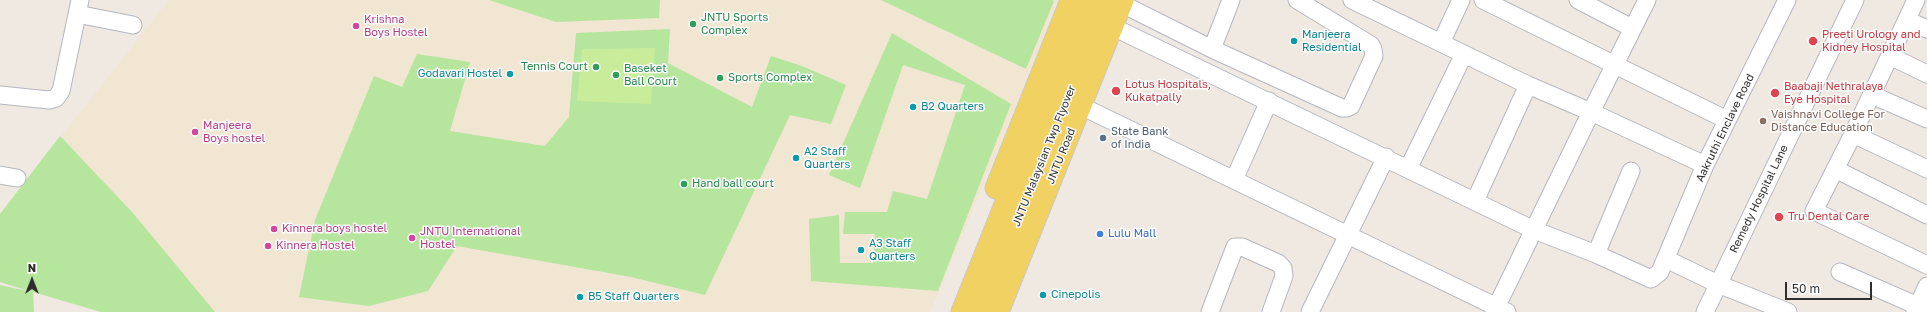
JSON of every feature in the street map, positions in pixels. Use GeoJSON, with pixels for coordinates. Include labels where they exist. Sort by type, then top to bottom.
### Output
{"type":"FeatureCollection","features":[{"type":"Feature","properties":{"kind":"main road"},"geometry":{"type":"LineString","coordinates":[[950,312],[983,221],[1072,0]]}},
{"type":"Feature","properties":{"kind":"main road","name":"JNTU Malaysian Twp Flyover"},"geometry":{"type":"LineString","coordinates":[[962,312],[1087,0]]}},
{"type":"Feature","properties":{"kind":"main road","name":"JNTU Malaysian Twp Flyover"},"geometry":{"type":"LineString","coordinates":[[981,312],[1117,1]]}},
{"type":"Feature","properties":{"kind":"main road","name":"JNTU Road"},"geometry":{"type":"LineString","coordinates":[[998,312],[1113,27],[1117,1]]}},
{"type":"Feature","properties":{"kind":"street"},"geometry":{"type":"LineString","coordinates":[[1212,49],[1231,0]]}},
{"type":"Feature","properties":{"kind":"street"},"geometry":{"type":"LineString","coordinates":[[1117,1],[1212,49],[1342,108],[1347,108],[1351,106],[1374,56],[1373,49],[1371,45],[1297,0]]}},
{"type":"Feature","properties":{"kind":"street"},"geometry":{"type":"LineString","coordinates":[[1352,0],[1528,85],[1591,112],[1705,165]]}},
{"type":"Feature","properties":{"kind":"street"},"geometry":{"type":"LineString","coordinates":[[1441,43],[1461,0]]}},
{"type":"Feature","properties":{"kind":"street"},"geometry":{"type":"LineString","coordinates":[[1483,0],[1614,66],[1727,120]]}},
{"type":"Feature","properties":{"kind":"street"},"geometry":{"type":"LineString","coordinates":[[1578,0],[1632,28]]}},
{"type":"Feature","properties":{"kind":"street"},"geometry":{"type":"LineString","coordinates":[[1081,106],[1499,310],[1534,230],[1647,0]]}},
{"type":"Feature","properties":{"kind":"street","name":"Aakruthi Enclave Road"},"geometry":{"type":"LineString","coordinates":[[1596,254],[1651,279],[1660,272],[1705,165],[1787,0]]}},
{"type":"Feature","properties":{"kind":"street","name":"Remedy Hospital Lane"},"geometry":{"type":"LineString","coordinates":[[1705,312],[1855,0]]}},
{"type":"Feature","properties":{"kind":"street"},"geometry":{"type":"LineString","coordinates":[[1916,0],[1872,95],[1814,211],[1927,265]]}},
{"type":"Feature","properties":{"kind":"street"},"geometry":{"type":"LineString","coordinates":[[0,95],[49,100],[56,98],[61,91],[79,7],[133,25]]}},
{"type":"Feature","properties":{"kind":"street"},"geometry":{"type":"LineString","coordinates":[[1907,20],[1927,29]]}},
{"type":"Feature","properties":{"kind":"street"},"geometry":{"type":"LineString","coordinates":[[1113,27],[1386,157],[1534,230],[1596,254],[1632,171]]}},
{"type":"Feature","properties":{"kind":"street"},"geometry":{"type":"LineString","coordinates":[[1408,169],[1464,54]]}},
{"type":"Feature","properties":{"kind":"street"},"geometry":{"type":"LineString","coordinates":[[1890,56],[1927,74]]}},
{"type":"Feature","properties":{"kind":"street"},"geometry":{"type":"LineString","coordinates":[[1475,201],[1528,85]]}},
{"type":"Feature","properties":{"kind":"street"},"geometry":{"type":"LineString","coordinates":[[1872,95],[1927,119]]}},
{"type":"Feature","properties":{"kind":"street"},"geometry":{"type":"LineString","coordinates":[[1234,180],[1269,101]]}},
{"type":"Feature","properties":{"kind":"street"},"geometry":{"type":"LineString","coordinates":[[1853,134],[1927,169]]}},
{"type":"Feature","properties":{"kind":"street"},"geometry":{"type":"LineString","coordinates":[[1310,312],[1386,157]]}},
{"type":"Feature","properties":{"kind":"street"},"geometry":{"type":"LineString","coordinates":[[1835,169],[1927,215]]}},
{"type":"Feature","properties":{"kind":"street"},"geometry":{"type":"LineString","coordinates":[[0,175],[17,178]]}},
{"type":"Feature","properties":{"kind":"street"},"geometry":{"type":"LineString","coordinates":[[1210,312],[1235,247],[1242,247],[1278,263],[1283,268],[1284,276],[1278,310]]}},
{"type":"Feature","properties":{"kind":"street"},"geometry":{"type":"LineString","coordinates":[[1666,259],[1718,284],[1788,312]]}},
{"type":"Feature","properties":{"kind":"street"},"geometry":{"type":"LineString","coordinates":[[1840,272],[1920,309],[1927,286]]}},
{"type":"Feature","properties":{"kind":"shaded area"},"geometry":{"type":"Polygon","coordinates":[[[169,0],[1061,0],[930,312],[101,312],[0,282],[0,214],[169,0]]]}},
{"type":"Feature","properties":{"kind":"green space"},"geometry":{"type":"Polygon","coordinates":[[[489,0],[660,0],[659,18],[556,22],[489,0]]]}},
{"type":"Feature","properties":{"kind":"green space"},"geometry":{"type":"Polygon","coordinates":[[[881,0],[1052,0],[1054,1],[1026,69],[881,0]]]}},
{"type":"Feature","properties":{"kind":"green space"},"geometry":{"type":"Polygon","coordinates":[[[670,29],[668,63],[752,107],[771,56],[802,66],[846,85],[831,124],[790,115],[705,295],[631,277],[457,246],[428,291],[369,306],[299,297],[315,220],[374,76],[402,87],[417,54],[470,62],[450,131],[545,146],[569,117],[576,33],[670,29]]]}},
{"type":"Feature","properties":{"kind":"green space"},"geometry":{"type":"Polygon","coordinates":[[[892,33],[1011,104],[938,291],[811,281],[809,219],[839,215],[840,263],[873,263],[875,234],[843,234],[845,212],[887,212],[893,191],[927,199],[965,85],[903,65],[860,188],[829,175],[892,33]]]}},
{"type":"Feature","properties":{"kind":"green space","name":"Baseket Ball Court"},"geometry":{"type":"Polygon","coordinates":[[[655,48],[651,104],[577,101],[582,49],[655,48]]]}},
{"type":"Feature","properties":{"kind":"green space"},"geometry":{"type":"Polygon","coordinates":[[[60,136],[132,212],[215,312],[101,312],[33,292],[34,312],[0,312],[0,285],[32,292],[0,282],[0,214],[60,136]]]}},
{"type":"Feature","properties":{"kind":"place","name":"JNTU Sports Complex"},"geometry":{"type":"Point","coordinates":[693,24]}},
{"type":"Feature","properties":{"kind":"place","name":"Krishna Boys Hostel"},"geometry":{"type":"Point","coordinates":[356,26]}},
{"type":"Feature","properties":{"kind":"place","name":"Manjeera Residential"},"geometry":{"type":"Point","coordinates":[1294,41]}},
{"type":"Feature","properties":{"kind":"place","name":"Preeti Urology and Kidney Hospital"},"geometry":{"type":"Point","coordinates":[1813,41]}},
{"type":"Feature","properties":{"kind":"place","name":"Tennis Court"},"geometry":{"type":"Point","coordinates":[596,67]}},
{"type":"Feature","properties":{"kind":"place","name":"Godavari Hostel"},"geometry":{"type":"Point","coordinates":[510,74]}},
{"type":"Feature","properties":{"kind":"place","name":"Baseket Ball Court"},"geometry":{"type":"Point","coordinates":[616,75]}},
{"type":"Feature","properties":{"kind":"place","name":"Sports Complex"},"geometry":{"type":"Point","coordinates":[720,78]}},
{"type":"Feature","properties":{"kind":"place","name":"Lotus Hospitals, Kukatpally"},"geometry":{"type":"Point","coordinates":[1116,91]}},
{"type":"Feature","properties":{"kind":"place","name":"Baabaji Nethralaya Eye Hospital"},"geometry":{"type":"Point","coordinates":[1775,93]}},
{"type":"Feature","properties":{"kind":"place","name":"B2 Quarters"},"geometry":{"type":"Point","coordinates":[913,107]}},
{"type":"Feature","properties":{"kind":"place","name":"Vaishnavi College For Distance Education"},"geometry":{"type":"Point","coordinates":[1763,121]}},
{"type":"Feature","properties":{"kind":"place","name":"Manjeera Boys hostel"},"geometry":{"type":"Point","coordinates":[195,132]}},
{"type":"Feature","properties":{"kind":"place","name":"State Bank of India"},"geometry":{"type":"Point","coordinates":[1103,138]}},
{"type":"Feature","properties":{"kind":"place","name":"A2 Staff Quarters"},"geometry":{"type":"Point","coordinates":[796,158]}},
{"type":"Feature","properties":{"kind":"place","name":"Hand ball court"},"geometry":{"type":"Point","coordinates":[684,184]}},
{"type":"Feature","properties":{"kind":"place","name":"Tru Dental Care"},"geometry":{"type":"Point","coordinates":[1779,217]}},
{"type":"Feature","properties":{"kind":"place","name":"Kinnera boys hostel"},"geometry":{"type":"Point","coordinates":[274,229]}},
{"type":"Feature","properties":{"kind":"place","name":"Lulu Mall"},"geometry":{"type":"Point","coordinates":[1100,234]}},
{"type":"Feature","properties":{"kind":"place","name":"JNTU International Hostel"},"geometry":{"type":"Point","coordinates":[412,238]}},
{"type":"Feature","properties":{"kind":"place","name":"Kinnera Hostel"},"geometry":{"type":"Point","coordinates":[268,246]}},
{"type":"Feature","properties":{"kind":"place","name":"A3 Staff Quarters"},"geometry":{"type":"Point","coordinates":[861,250]}},
{"type":"Feature","properties":{"kind":"place","name":"Cinepolis"},"geometry":{"type":"Point","coordinates":[1043,295]}},
{"type":"Feature","properties":{"kind":"place","name":"B5 Staff Quarters"},"geometry":{"type":"Point","coordinates":[580,297]}}]}
